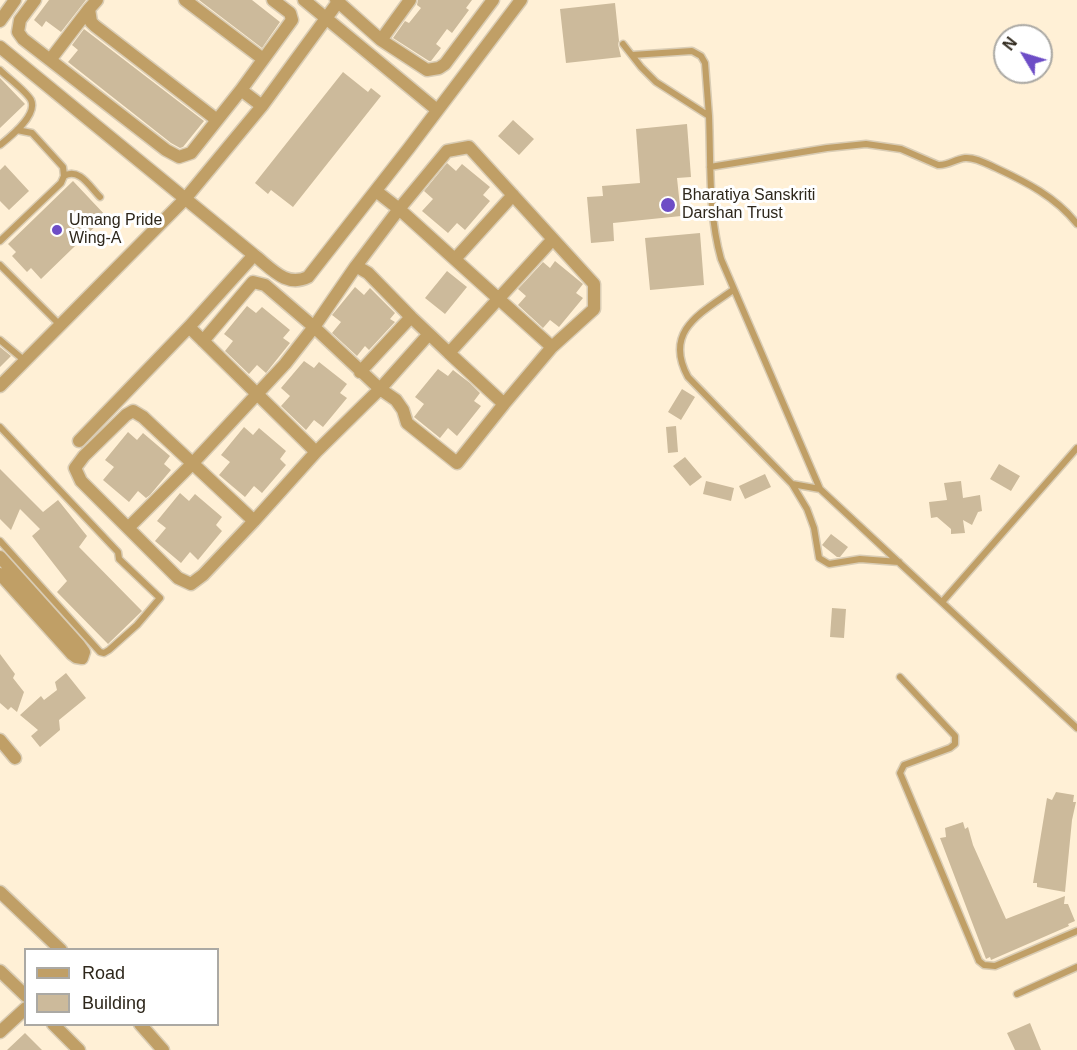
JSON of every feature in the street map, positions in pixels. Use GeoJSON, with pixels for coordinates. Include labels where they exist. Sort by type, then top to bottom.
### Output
{"type":"FeatureCollection","features":[{"type":"Feature","properties":{"kind":"street"},"geometry":{"type":"LineString","coordinates":[[0,21],[15,0]]}},
{"type":"Feature","properties":{"kind":"street"},"geometry":{"type":"LineString","coordinates":[[35,0],[20,20],[18,32],[23,39],[172,154],[179,157],[191,153],[292,20],[290,13],[273,0]]}},
{"type":"Feature","properties":{"kind":"street"},"geometry":{"type":"LineString","coordinates":[[185,0],[263,59]]}},
{"type":"Feature","properties":{"kind":"street"},"geometry":{"type":"LineString","coordinates":[[304,0],[437,110]]}},
{"type":"Feature","properties":{"kind":"street"},"geometry":{"type":"LineString","coordinates":[[381,40],[410,0]]}},
{"type":"Feature","properties":{"kind":"street"},"geometry":{"type":"LineString","coordinates":[[0,386],[185,199],[262,106],[337,1],[381,40],[427,70],[439,68],[445,64],[493,0]]}},
{"type":"Feature","properties":{"kind":"street"},"geometry":{"type":"LineString","coordinates":[[0,47],[254,255],[285,279],[293,282],[308,277],[521,0]]}},
{"type":"Feature","properties":{"kind":"street"},"geometry":{"type":"LineString","coordinates":[[50,60],[93,5]]}},
{"type":"Feature","properties":{"kind":"street"},"geometry":{"type":"LineString","coordinates":[[93,5],[91,22],[95,26],[217,120]]}},
{"type":"Feature","properties":{"kind":"street"},"geometry":{"type":"LineString","coordinates":[[241,90],[262,106]]}},
{"type":"Feature","properties":{"kind":"street"},"geometry":{"type":"LineString","coordinates":[[128,528],[258,394],[314,327],[399,209],[447,151],[469,147],[594,284],[594,309],[552,347],[457,463],[407,423],[403,410],[396,400],[360,372],[314,327],[265,285],[253,282],[203,341]]}},
{"type":"Feature","properties":{"kind":"street"},"geometry":{"type":"LineString","coordinates":[[376,191],[552,347]]}},
{"type":"Feature","properties":{"kind":"street"},"geometry":{"type":"LineString","coordinates":[[455,260],[513,195]]}},
{"type":"Feature","properties":{"kind":"street"},"geometry":{"type":"LineString","coordinates":[[449,353],[553,238]]}},
{"type":"Feature","properties":{"kind":"street"},"geometry":{"type":"LineString","coordinates":[[79,441],[189,327],[254,255]]}},
{"type":"Feature","properties":{"kind":"street"},"geometry":{"type":"LineString","coordinates":[[356,266],[369,273],[411,317],[504,404]]}},
{"type":"Feature","properties":{"kind":"street"},"geometry":{"type":"LineString","coordinates":[[360,372],[411,317]]}},
{"type":"Feature","properties":{"kind":"street"},"geometry":{"type":"LineString","coordinates":[[189,327],[316,452]]}},
{"type":"Feature","properties":{"kind":"street"},"geometry":{"type":"LineString","coordinates":[[254,521],[143,417],[133,411],[84,456],[75,468],[81,482],[178,578],[191,584],[203,575],[254,521],[316,452],[381,390],[429,334]]}},
{"type":"Feature","properties":{"kind":"street"},"geometry":{"type":"LineString","coordinates":[[0,574],[72,654],[82,658],[84,655],[79,645],[4,559]]}},
{"type":"Feature","properties":{"kind":"street"},"geometry":{"type":"LineString","coordinates":[[0,740],[15,758]]}},
{"type":"Feature","properties":{"kind":"street"},"geometry":{"type":"LineString","coordinates":[[0,892],[59,948]]}},
{"type":"Feature","properties":{"kind":"street"},"geometry":{"type":"LineString","coordinates":[[0,971],[24,994]]}},
{"type":"Feature","properties":{"kind":"street"},"geometry":{"type":"LineString","coordinates":[[0,1032],[24,1010]]}},
{"type":"Feature","properties":{"kind":"street"},"geometry":{"type":"LineString","coordinates":[[55,1026],[79,1050]]}},
{"type":"Feature","properties":{"kind":"street"},"geometry":{"type":"LineString","coordinates":[[142,1026],[163,1050]]}},
{"type":"Feature","properties":{"kind":"lane"},"geometry":{"type":"LineString","coordinates":[[623,44],[656,82],[709,116]]}},
{"type":"Feature","properties":{"kind":"lane"},"geometry":{"type":"LineString","coordinates":[[632,55],[692,51],[701,56],[705,63],[712,206],[716,241],[733,290],[820,489],[1077,728]]}},
{"type":"Feature","properties":{"kind":"lane"},"geometry":{"type":"LineString","coordinates":[[0,70],[32,104],[30,113],[17,130],[0,145]]}},
{"type":"Feature","properties":{"kind":"lane"},"geometry":{"type":"LineString","coordinates":[[0,241],[61,183],[64,176],[63,167],[32,133],[17,130]]}},
{"type":"Feature","properties":{"kind":"lane"},"geometry":{"type":"LineString","coordinates":[[710,167],[827,148],[866,144],[885,145],[901,149],[938,165],[944,166],[965,158],[989,165],[1036,188],[1060,206],[1077,224]]}},
{"type":"Feature","properties":{"kind":"lane"},"geometry":{"type":"LineString","coordinates":[[64,176],[70,173],[78,174],[100,197]]}},
{"type":"Feature","properties":{"kind":"lane"},"geometry":{"type":"LineString","coordinates":[[0,265],[61,326]]}},
{"type":"Feature","properties":{"kind":"lane"},"geometry":{"type":"LineString","coordinates":[[733,290],[692,320],[684,331],[680,356],[688,377],[792,484],[807,509],[814,528],[819,558],[824,562],[837,564],[867,559],[900,562]]}},
{"type":"Feature","properties":{"kind":"lane"},"geometry":{"type":"LineString","coordinates":[[0,340],[26,362]]}},
{"type":"Feature","properties":{"kind":"lane"},"geometry":{"type":"LineString","coordinates":[[0,427],[118,552],[119,560],[160,598],[137,625],[104,653],[96,649],[38,584],[4,559],[0,542]]}},
{"type":"Feature","properties":{"kind":"lane"},"geometry":{"type":"LineString","coordinates":[[943,601],[1077,448]]}},
{"type":"Feature","properties":{"kind":"lane"},"geometry":{"type":"LineString","coordinates":[[792,484],[820,489]]}},
{"type":"Feature","properties":{"kind":"lane"},"geometry":{"type":"LineString","coordinates":[[900,677],[955,736],[955,744],[950,748],[904,765],[900,773],[980,961],[988,966],[994,966],[1077,932]]}},
{"type":"Feature","properties":{"kind":"lane"},"geometry":{"type":"LineString","coordinates":[[1017,994],[1077,968]]}},
{"type":"Feature","properties":{"kind":"building"},"geometry":{"type":"Polygon","coordinates":[[[49,0],[86,0],[61,32],[46,21],[42,27],[34,20],[49,0]]]}},
{"type":"Feature","properties":{"kind":"building"},"geometry":{"type":"Polygon","coordinates":[[[199,0],[252,0],[280,22],[262,48],[199,0]]]}},
{"type":"Feature","properties":{"kind":"building"},"geometry":{"type":"Polygon","coordinates":[[[418,0],[472,0],[466,8],[469,10],[452,33],[447,29],[436,44],[441,48],[431,61],[393,38],[405,21],[409,23],[421,8],[417,5],[418,0]]]}},
{"type":"Feature","properties":{"kind":"building"},"geometry":{"type":"Polygon","coordinates":[[[615,3],[621,57],[566,63],[560,9],[615,3]]]}},
{"type":"Feature","properties":{"kind":"building"},"geometry":{"type":"Polygon","coordinates":[[[84,29],[204,121],[183,147],[180,148],[171,143],[68,62],[78,50],[72,45],[84,29]]]}},
{"type":"Feature","properties":{"kind":"building"},"geometry":{"type":"Polygon","coordinates":[[[343,72],[368,92],[371,88],[381,96],[293,207],[271,190],[268,194],[255,183],[343,72]]]}},
{"type":"Feature","properties":{"kind":"building"},"geometry":{"type":"Polygon","coordinates":[[[0,78],[25,104],[0,128],[0,78]]]}},
{"type":"Feature","properties":{"kind":"building"},"geometry":{"type":"Polygon","coordinates":[[[513,120],[534,139],[519,155],[498,136],[513,120]]]}},
{"type":"Feature","properties":{"kind":"building"},"geometry":{"type":"Polygon","coordinates":[[[687,124],[691,177],[677,178],[681,216],[613,223],[614,241],[591,243],[587,197],[603,196],[602,186],[640,183],[636,129],[687,124]]]}},
{"type":"Feature","properties":{"kind":"building"},"geometry":{"type":"Polygon","coordinates":[[[447,163],[456,171],[462,164],[490,187],[483,195],[490,201],[465,230],[457,223],[448,233],[422,211],[433,199],[424,191],[447,163]]]}},
{"type":"Feature","properties":{"kind":"building"},"geometry":{"type":"Polygon","coordinates":[[[5,165],[29,191],[9,210],[0,201],[0,170],[5,165]]]}},
{"type":"Feature","properties":{"kind":"building","name":"Umang Pride Wing-A"},"geometry":{"type":"Polygon","coordinates":[[[73,181],[106,216],[41,279],[31,268],[27,272],[12,256],[16,252],[8,244],[73,181]]]}},
{"type":"Feature","properties":{"kind":"building"},"geometry":{"type":"Polygon","coordinates":[[[700,233],[704,285],[650,290],[645,238],[700,233]]]}},
{"type":"Feature","properties":{"kind":"building"},"geometry":{"type":"Polygon","coordinates":[[[555,261],[583,284],[576,293],[583,298],[559,327],[550,320],[543,328],[518,305],[526,296],[518,289],[543,262],[550,268],[555,261]]]}},
{"type":"Feature","properties":{"kind":"building"},"geometry":{"type":"Polygon","coordinates":[[[447,271],[467,287],[445,314],[425,298],[447,271]]]}},
{"type":"Feature","properties":{"kind":"building"},"geometry":{"type":"Polygon","coordinates":[[[355,287],[364,295],[370,288],[395,313],[390,319],[395,322],[369,350],[365,346],[357,356],[332,333],[341,322],[332,315],[355,287]]]}},
{"type":"Feature","properties":{"kind":"building"},"geometry":{"type":"Polygon","coordinates":[[[247,306],[256,313],[262,307],[290,330],[283,338],[290,343],[266,373],[257,365],[249,374],[225,351],[233,341],[224,334],[247,306]]]}},
{"type":"Feature","properties":{"kind":"building"},"geometry":{"type":"Polygon","coordinates":[[[0,347],[11,356],[0,367],[0,347]]]}},
{"type":"Feature","properties":{"kind":"building"},"geometry":{"type":"Polygon","coordinates":[[[304,361],[314,368],[319,362],[347,384],[340,393],[347,398],[323,427],[314,420],[306,430],[281,406],[290,396],[281,388],[304,361]]]}},
{"type":"Feature","properties":{"kind":"building"},"geometry":{"type":"Polygon","coordinates":[[[438,369],[448,376],[453,370],[480,393],[474,401],[481,406],[457,436],[448,428],[440,438],[414,417],[424,404],[415,397],[438,369]]]}},
{"type":"Feature","properties":{"kind":"building"},"geometry":{"type":"Polygon","coordinates":[[[682,389],[695,397],[681,420],[668,412],[682,389]]]}},
{"type":"Feature","properties":{"kind":"building"},"geometry":{"type":"Polygon","coordinates":[[[676,426],[678,452],[668,453],[666,427],[676,426]]]}},
{"type":"Feature","properties":{"kind":"building"},"geometry":{"type":"Polygon","coordinates":[[[244,427],[253,435],[259,428],[286,451],[280,459],[286,465],[262,493],[254,486],[245,497],[219,475],[230,462],[221,455],[244,427]]]}},
{"type":"Feature","properties":{"kind":"building"},"geometry":{"type":"Polygon","coordinates":[[[128,432],[137,440],[143,433],[170,456],[164,464],[171,470],[150,495],[146,498],[138,491],[129,502],[103,480],[114,467],[105,460],[128,432]]]}},
{"type":"Feature","properties":{"kind":"building"},"geometry":{"type":"Polygon","coordinates":[[[685,457],[702,477],[690,486],[673,466],[685,457]]]}},
{"type":"Feature","properties":{"kind":"building"},"geometry":{"type":"Polygon","coordinates":[[[999,464],[1020,476],[1011,491],[990,479],[999,464]]]}},
{"type":"Feature","properties":{"kind":"building"},"geometry":{"type":"Polygon","coordinates":[[[0,469],[43,512],[58,500],[87,536],[79,547],[142,611],[108,644],[57,592],[67,581],[32,536],[40,529],[20,509],[11,530],[0,519],[0,469]]]}},
{"type":"Feature","properties":{"kind":"building"},"geometry":{"type":"Polygon","coordinates":[[[765,474],[771,487],[745,499],[739,486],[765,474]]]}},
{"type":"Feature","properties":{"kind":"building"},"geometry":{"type":"Polygon","coordinates":[[[706,481],[734,488],[731,501],[703,494],[706,481]]]}},
{"type":"Feature","properties":{"kind":"building"},"geometry":{"type":"Polygon","coordinates":[[[961,481],[963,498],[980,495],[982,511],[978,512],[972,525],[963,520],[965,533],[951,534],[951,529],[937,517],[931,518],[929,502],[947,500],[944,483],[961,481]]]}},
{"type":"Feature","properties":{"kind":"building"},"geometry":{"type":"Polygon","coordinates":[[[180,493],[189,501],[195,494],[222,517],[216,525],[222,531],[198,560],[190,552],[181,563],[155,541],[166,528],[157,521],[180,493]]]}},
{"type":"Feature","properties":{"kind":"building"},"geometry":{"type":"Polygon","coordinates":[[[831,534],[848,547],[840,557],[822,545],[831,534]]]}},
{"type":"Feature","properties":{"kind":"building"},"geometry":{"type":"Polygon","coordinates":[[[832,608],[846,609],[844,638],[830,637],[832,608]]]}},
{"type":"Feature","properties":{"kind":"building"},"geometry":{"type":"Polygon","coordinates":[[[0,654],[15,674],[13,678],[24,692],[17,712],[11,707],[8,710],[0,703],[0,654]]]}},
{"type":"Feature","properties":{"kind":"building"},"geometry":{"type":"Polygon","coordinates":[[[66,673],[86,698],[59,720],[60,730],[40,747],[31,736],[38,730],[20,715],[41,696],[44,700],[57,690],[55,682],[66,673]]]}},
{"type":"Feature","properties":{"kind":"building"},"geometry":{"type":"Polygon","coordinates":[[[1056,792],[1074,795],[1073,802],[1076,802],[1065,892],[1037,887],[1037,883],[1033,883],[1047,798],[1052,800],[1056,792]]]}},
{"type":"Feature","properties":{"kind":"building"},"geometry":{"type":"Polygon","coordinates":[[[963,822],[965,829],[968,827],[973,845],[1006,919],[1065,896],[1064,904],[1068,904],[1075,921],[1068,924],[1069,926],[991,960],[990,957],[986,959],[940,838],[946,837],[945,828],[963,822]]]}},
{"type":"Feature","properties":{"kind":"building"},"geometry":{"type":"Polygon","coordinates":[[[1030,1023],[1041,1050],[1015,1050],[1007,1033],[1030,1023]]]}},
{"type":"Feature","properties":{"kind":"building"},"geometry":{"type":"Polygon","coordinates":[[[25,1033],[42,1050],[7,1050],[25,1033]]]}},
{"type":"Feature","properties":{"kind":"place","name":"Bharatiya Sanskriti Darshan Trust"},"geometry":{"type":"Point","coordinates":[668,205]}},
{"type":"Feature","properties":{"kind":"place","name":"Umang Pride Wing-A"},"geometry":{"type":"Point","coordinates":[57,230]}}]}
